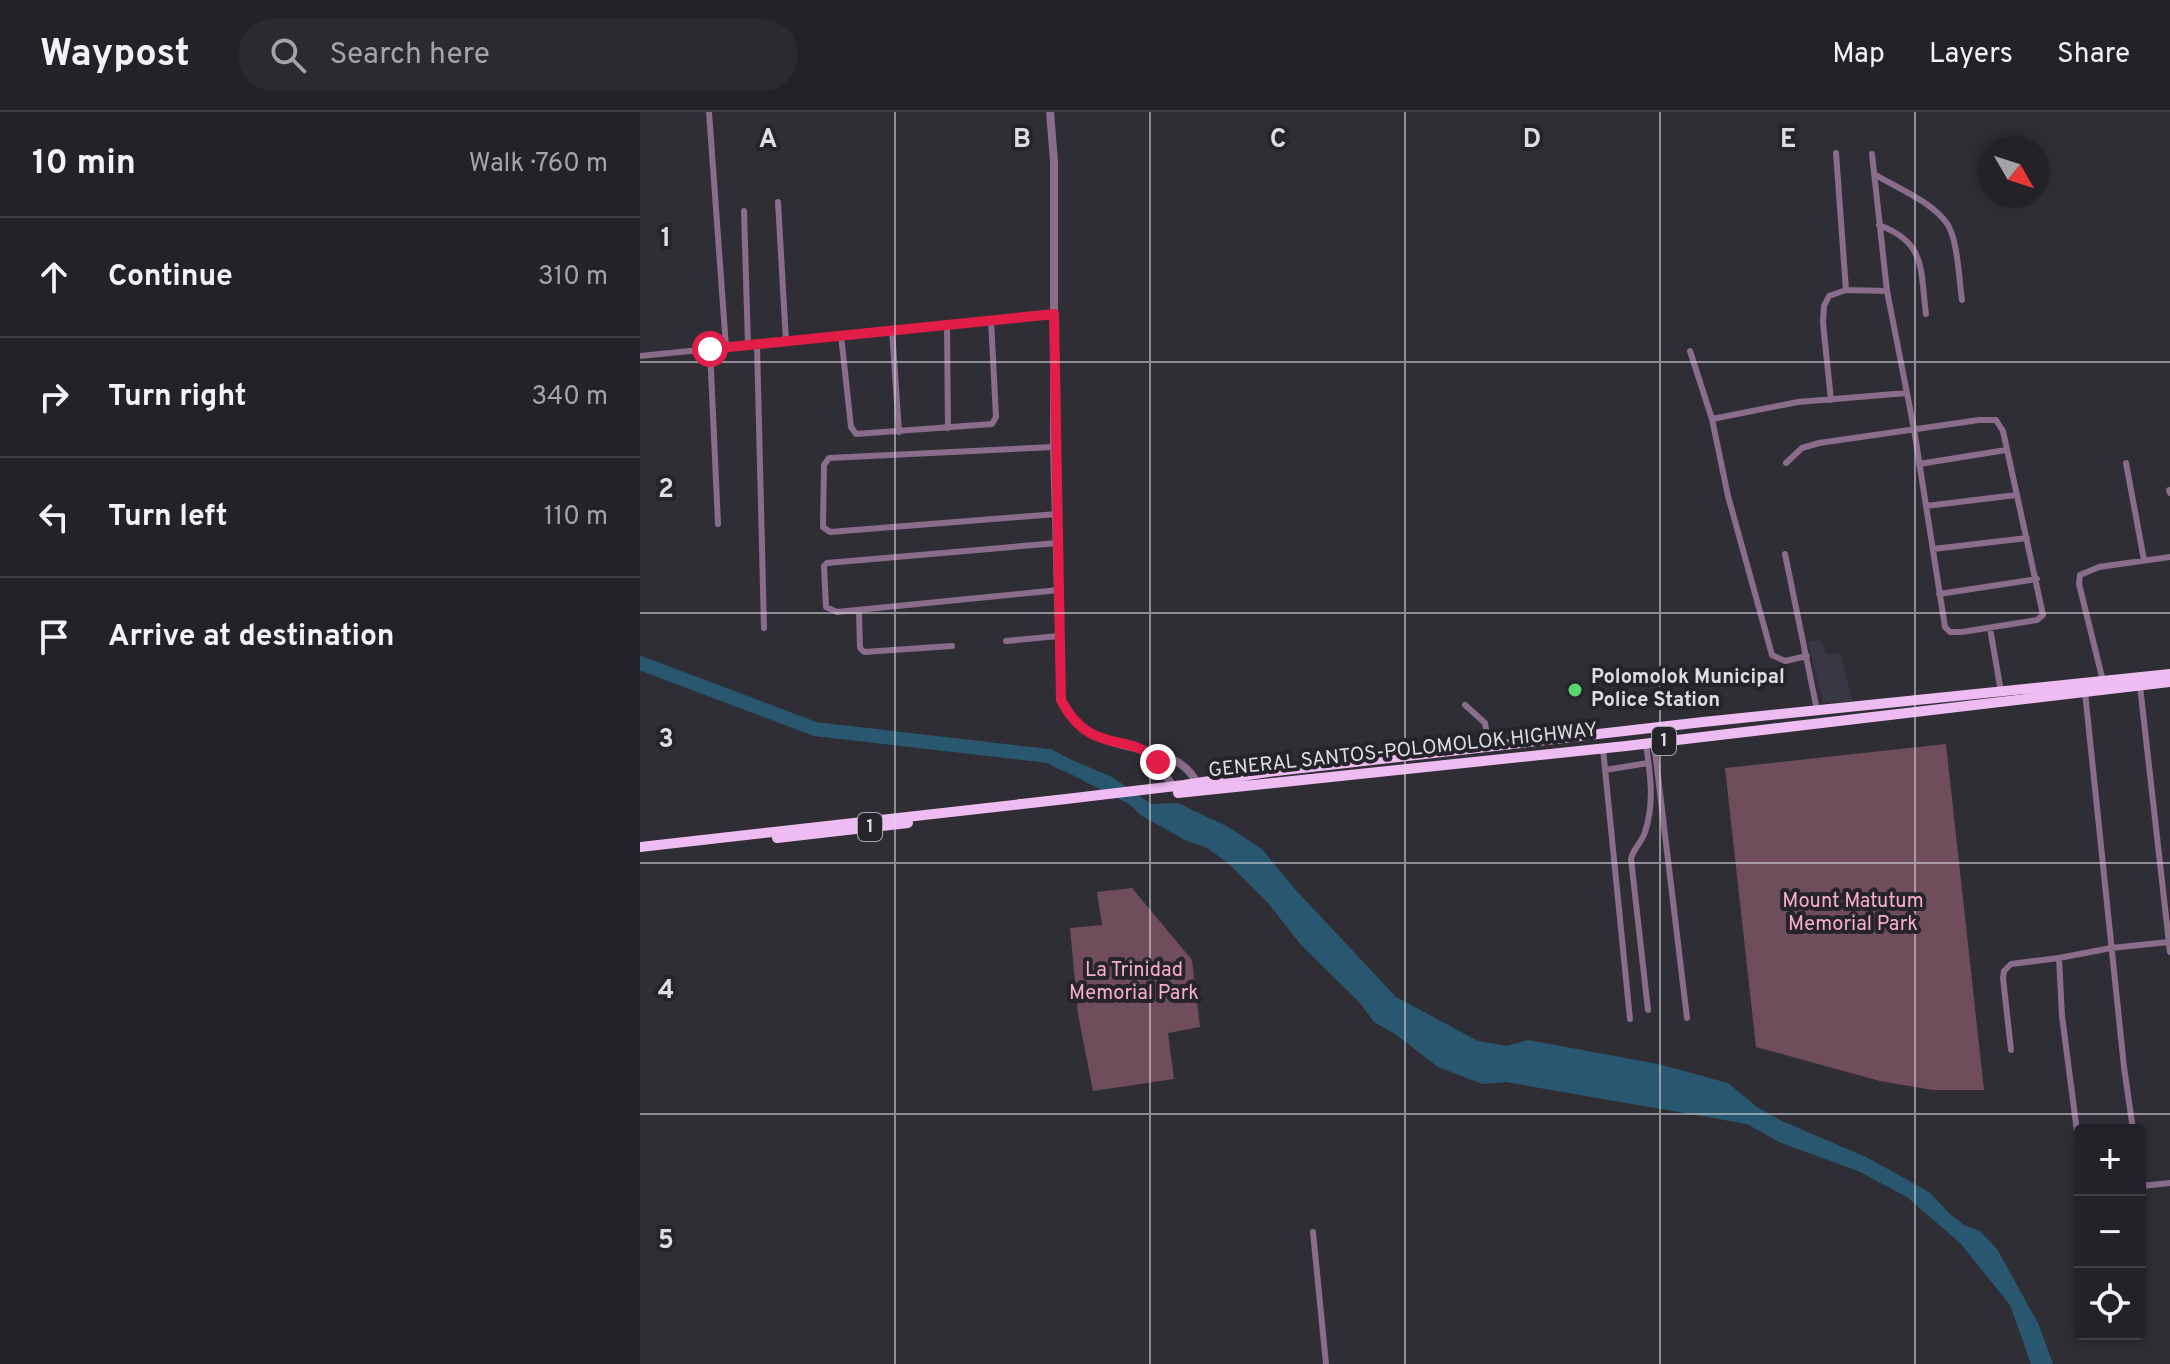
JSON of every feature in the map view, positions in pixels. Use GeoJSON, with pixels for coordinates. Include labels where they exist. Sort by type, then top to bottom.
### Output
{"type":"FeatureCollection","features":[{"type":"Feature","properties":{"kind":"highway","name":"1"},"geometry":{"type":"LineString","coordinates":[[640,853],[1152,792],[1268,772],[2170,674]]}},
{"type":"Feature","properties":{"kind":"highway","name":"GENERAL SANTOS-POLOMOLOK HIGHWAY"},"geometry":{"type":"LineString","coordinates":[[1152,792],[1603,749],[2170,682]]}},
{"type":"Feature","properties":{"kind":"highway","name":"1"},"geometry":{"type":"LineString","coordinates":[[640,847],[1095,799]]}},
{"type":"Feature","properties":{"kind":"street"},"geometry":{"type":"LineString","coordinates":[[709,112],[726,347]]}},
{"type":"Feature","properties":{"kind":"street"},"geometry":{"type":"LineString","coordinates":[[1050,112],[1054,161],[1054,447],[1059,692],[1069,717],[1082,729],[1100,740],[1179,763],[1197,783]]}},
{"type":"Feature","properties":{"kind":"street"},"geometry":{"type":"LineString","coordinates":[[1836,153],[1846,290]]}},
{"type":"Feature","properties":{"kind":"street"},"geometry":{"type":"LineString","coordinates":[[1786,463],[1810,445],[1914,429],[1992,419],[2000,423],[2044,610],[2042,617],[1955,633],[1948,630],[1939,594],[1914,429],[1887,291],[1872,154]]}},
{"type":"Feature","properties":{"kind":"street"},"geometry":{"type":"LineString","coordinates":[[1874,174],[1929,208],[1947,225],[1957,262],[1962,300]]}},
{"type":"Feature","properties":{"kind":"street"},"geometry":{"type":"LineString","coordinates":[[778,202],[786,341]]}},
{"type":"Feature","properties":{"kind":"street"},"geometry":{"type":"LineString","coordinates":[[744,211],[748,345]]}},
{"type":"Feature","properties":{"kind":"street"},"geometry":{"type":"LineString","coordinates":[[1879,225],[1898,233],[1914,246],[1926,314]]}},
{"type":"Feature","properties":{"kind":"street"},"geometry":{"type":"LineString","coordinates":[[1831,400],[1823,313],[1829,296],[1846,290],[1887,291]]}},
{"type":"Feature","properties":{"kind":"street"},"geometry":{"type":"LineString","coordinates":[[640,356],[1054,314]]}},
{"type":"Feature","properties":{"kind":"street"},"geometry":{"type":"LineString","coordinates":[[841,335],[851,430],[858,435],[992,424],[995,420],[991,320]]}},
{"type":"Feature","properties":{"kind":"street"},"geometry":{"type":"LineString","coordinates":[[947,325],[948,428]]}},
{"type":"Feature","properties":{"kind":"street"},"geometry":{"type":"LineString","coordinates":[[892,330],[899,432]]}},
{"type":"Feature","properties":{"kind":"street"},"geometry":{"type":"LineString","coordinates":[[757,344],[764,628]]}},
{"type":"Feature","properties":{"kind":"street"},"geometry":{"type":"LineString","coordinates":[[710,349],[718,524]]}},
{"type":"Feature","properties":{"kind":"street"},"geometry":{"type":"LineString","coordinates":[[1690,351],[1712,419],[1728,496],[1772,655],[1785,661],[1807,656]]}},
{"type":"Feature","properties":{"kind":"street"},"geometry":{"type":"LineString","coordinates":[[1712,419],[1770,406],[1907,393]]}},
{"type":"Feature","properties":{"kind":"street"},"geometry":{"type":"LineString","coordinates":[[1054,447],[829,458],[824,465],[823,527],[830,532],[1057,514]]}},
{"type":"Feature","properties":{"kind":"street"},"geometry":{"type":"LineString","coordinates":[[1919,464],[2006,450]]}},
{"type":"Feature","properties":{"kind":"street"},"geometry":{"type":"LineString","coordinates":[[2126,463],[2144,560]]}},
{"type":"Feature","properties":{"kind":"street"},"geometry":{"type":"LineString","coordinates":[[1926,506],[2016,495]]}},
{"type":"Feature","properties":{"kind":"street"},"geometry":{"type":"LineString","coordinates":[[1933,549],[2027,538]]}},
{"type":"Feature","properties":{"kind":"street"},"geometry":{"type":"LineString","coordinates":[[1057,543],[826,563],[826,607],[837,612],[1059,590]]}},
{"type":"Feature","properties":{"kind":"street"},"geometry":{"type":"LineString","coordinates":[[1785,554],[1817,710]]}},
{"type":"Feature","properties":{"kind":"street"},"geometry":{"type":"LineString","coordinates":[[2103,681],[2079,584],[2080,575],[2099,567],[2170,557]]}},
{"type":"Feature","properties":{"kind":"street"},"geometry":{"type":"LineString","coordinates":[[1939,594],[2037,579]]}},
{"type":"Feature","properties":{"kind":"street"},"geometry":{"type":"LineString","coordinates":[[859,610],[860,648],[864,652],[952,646]]}},
{"type":"Feature","properties":{"kind":"street"},"geometry":{"type":"LineString","coordinates":[[1990,628],[2001,692]]}},
{"type":"Feature","properties":{"kind":"street"},"geometry":{"type":"LineString","coordinates":[[1006,641],[1059,636]]}},
{"type":"Feature","properties":{"kind":"street"},"geometry":{"type":"LineString","coordinates":[[2140,686],[2170,952]]}},
{"type":"Feature","properties":{"kind":"street"},"geometry":{"type":"LineString","coordinates":[[2085,692],[2132,1124]]}},
{"type":"Feature","properties":{"kind":"street"},"geometry":{"type":"LineString","coordinates":[[1465,705],[1485,723],[1489,748]]}},
{"type":"Feature","properties":{"kind":"street"},"geometry":{"type":"LineString","coordinates":[[1648,1010],[1631,859],[1644,835],[1652,806],[1648,763],[1650,743]]}},
{"type":"Feature","properties":{"kind":"street"},"geometry":{"type":"LineString","coordinates":[[1650,743],[1687,1018]]}},
{"type":"Feature","properties":{"kind":"street"},"geometry":{"type":"LineString","coordinates":[[1603,749],[1630,1019]]}},
{"type":"Feature","properties":{"kind":"street"},"geometry":{"type":"LineString","coordinates":[[1149,752],[1173,786]]}},
{"type":"Feature","properties":{"kind":"street"},"geometry":{"type":"LineString","coordinates":[[1605,770],[1648,763]]}},
{"type":"Feature","properties":{"kind":"street"},"geometry":{"type":"LineString","coordinates":[[2011,1050],[2003,978],[2004,971],[2011,964],[2169,942]]}},
{"type":"Feature","properties":{"kind":"street"},"geometry":{"type":"LineString","coordinates":[[2059,958],[2062,1016],[2076,1124]]}},
{"type":"Feature","properties":{"kind":"street"},"geometry":{"type":"LineString","coordinates":[[2146,1185],[2170,1183]]}},
{"type":"Feature","properties":{"kind":"street"},"geometry":{"type":"LineString","coordinates":[[1313,1232],[1326,1364]]}},
{"type":"Feature","properties":{"kind":"shaded area"},"geometry":{"type":"Polygon","coordinates":[[[1821,639],[1826,654],[1840,653],[1853,701],[1823,703],[1808,642],[1821,639]]]}},
{"type":"Feature","properties":{"kind":"green space","name":"Mount Matutum Memorial Park"},"geometry":{"type":"Polygon","coordinates":[[[1946,744],[1984,1090],[1933,1090],[1880,1081],[1756,1047],[1725,768],[1946,744]]]}},
{"type":"Feature","properties":{"kind":"green space","name":"La Trinidad Memorial Park"},"geometry":{"type":"Polygon","coordinates":[[[1132,888],[1192,960],[1200,1027],[1168,1033],[1174,1079],[1093,1091],[1078,1014],[1070,928],[1102,925],[1097,892],[1132,888]]]}},
{"type":"Feature","properties":{"kind":"water"},"geometry":{"type":"Polygon","coordinates":[[[1058,754],[1112,777],[1151,804],[1178,803],[1230,828],[1262,849],[1293,887],[1396,997],[1478,1041],[1507,1046],[1528,1040],[1658,1064],[1728,1083],[1757,1107],[1782,1121],[1868,1158],[1929,1192],[1950,1214],[1964,1225],[1980,1231],[1997,1249],[2039,1325],[2053,1364],[2031,1364],[2010,1305],[1961,1244],[1907,1197],[1858,1171],[1781,1143],[1747,1124],[1506,1082],[1482,1084],[1438,1067],[1374,1022],[1359,1002],[1301,945],[1268,903],[1229,864],[1207,848],[1185,840],[1142,816],[1129,804],[1051,764],[1049,756],[1058,754]]]}},
{"type":"Feature","properties":{"kind":"waterway"},"geometry":{"type":"LineString","coordinates":[[640,663],[815,729],[1049,756],[1064,764]]}},
{"type":"Feature","properties":{"kind":"place","name":"Polomolok Municipal Police Station"},"geometry":{"type":"Point","coordinates":[1575,690]}},
{"type":"Feature","properties":{"kind":"route"},"geometry":{"type":"LineString","coordinates":[[710,349],[1054,314],[1059,692],[1069,717],[1082,729],[1100,740],[1149,752],[1158,762]]}}]}
